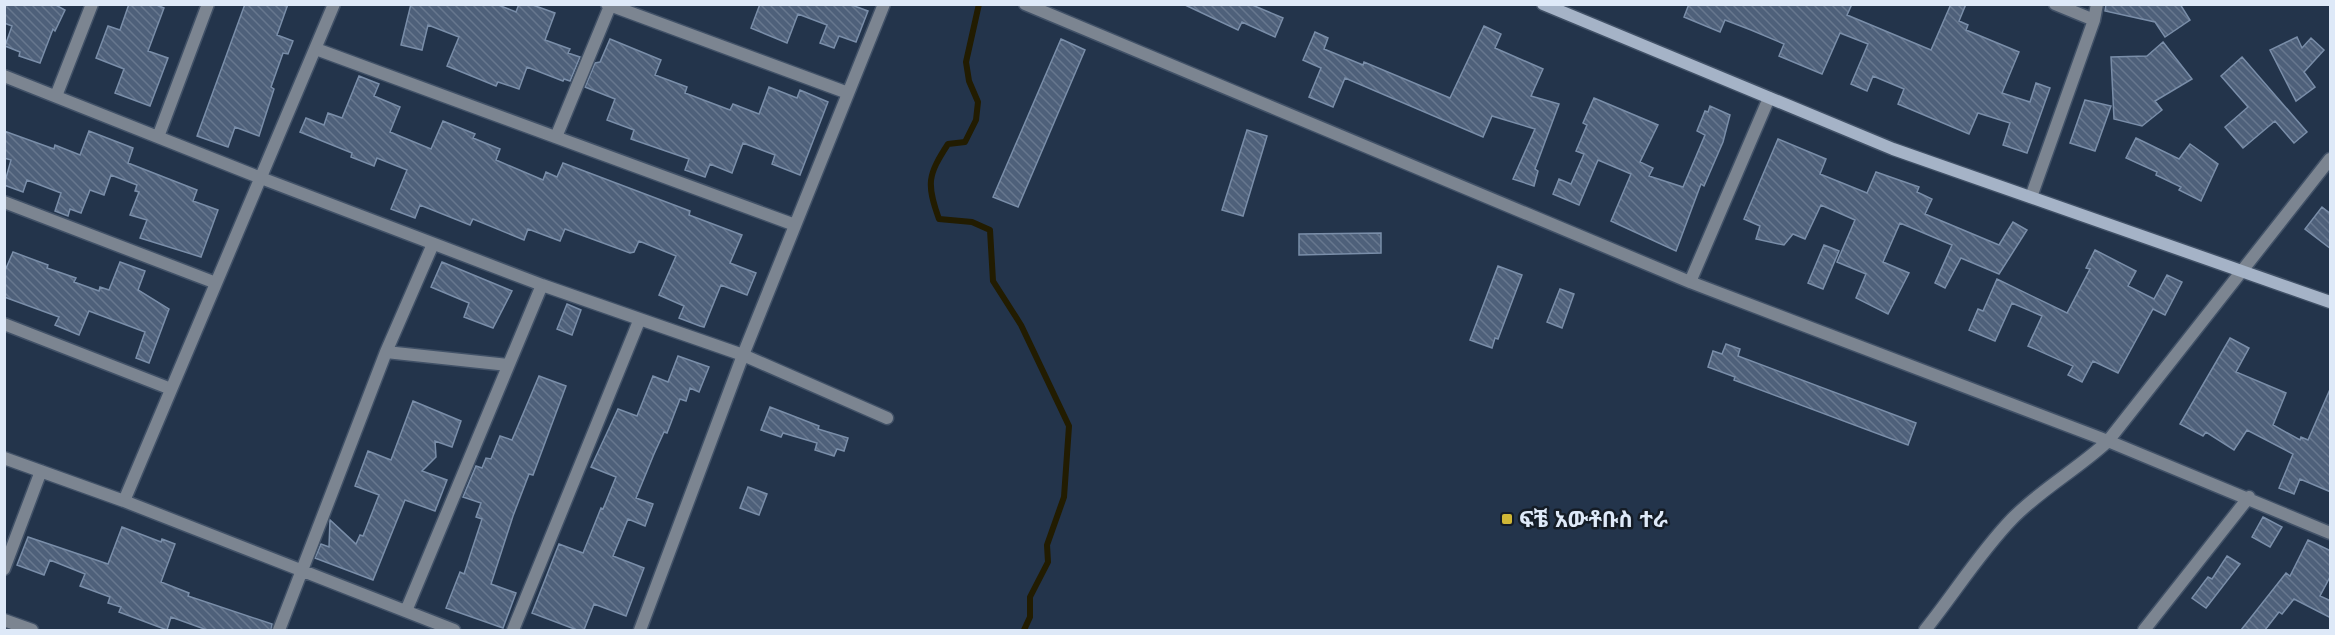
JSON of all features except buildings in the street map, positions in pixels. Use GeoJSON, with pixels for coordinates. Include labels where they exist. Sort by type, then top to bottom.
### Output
{"type":"FeatureCollection","features":[{"type":"Feature","properties":{"kind":"street"},"geometry":{"type":"LineString","coordinates":[[56,96],[92,4]]}},
{"type":"Feature","properties":{"kind":"street"},"geometry":{"type":"LineString","coordinates":[[158,137],[208,4]]}},
{"type":"Feature","properties":{"kind":"street"},"geometry":{"type":"LineString","coordinates":[[124,501],[334,4]]}},
{"type":"Feature","properties":{"kind":"street"},"geometry":{"type":"LineString","coordinates":[[640,630],[743,355],[884,4]]}},
{"type":"Feature","properties":{"kind":"street"},"geometry":{"type":"LineString","coordinates":[[1025,4],[1690,282],[2108,441],[2249,497],[2331,533]]}},
{"type":"Feature","properties":{"kind":"street"},"geometry":{"type":"LineString","coordinates":[[1543,4],[1893,149],[2331,302]]}},
{"type":"Feature","properties":{"kind":"street"},"geometry":{"type":"LineString","coordinates":[[2055,4],[2094,20]]}},
{"type":"Feature","properties":{"kind":"street"},"geometry":{"type":"LineString","coordinates":[[2031,197],[2094,20],[2097,4]]}},
{"type":"Feature","properties":{"kind":"street"},"geometry":{"type":"LineString","coordinates":[[556,137],[608,5],[848,93]]}},
{"type":"Feature","properties":{"kind":"street"},"geometry":{"type":"LineString","coordinates":[[316,49],[795,225]]}},
{"type":"Feature","properties":{"kind":"street"},"geometry":{"type":"LineString","coordinates":[[4,76],[433,244],[639,321],[743,355],[887,418]]}},
{"type":"Feature","properties":{"kind":"street"},"geometry":{"type":"LineString","coordinates":[[1690,282],[1769,98]]}},
{"type":"Feature","properties":{"kind":"street"},"geometry":{"type":"LineString","coordinates":[[1925,630],[2012,519],[2043,491],[2080,466],[2108,441],[2331,159]]}},
{"type":"Feature","properties":{"kind":"street"},"geometry":{"type":"LineString","coordinates":[[4,202],[216,283]]}},
{"type":"Feature","properties":{"kind":"street"},"geometry":{"type":"LineString","coordinates":[[279,630],[386,352],[433,244]]}},
{"type":"Feature","properties":{"kind":"street"},"geometry":{"type":"LineString","coordinates":[[406,611],[542,285]]}},
{"type":"Feature","properties":{"kind":"street"},"geometry":{"type":"LineString","coordinates":[[513,630],[639,321]]}},
{"type":"Feature","properties":{"kind":"street"},"geometry":{"type":"LineString","coordinates":[[4,324],[171,389]]}},
{"type":"Feature","properties":{"kind":"street"},"geometry":{"type":"LineString","coordinates":[[386,352],[508,365]]}},
{"type":"Feature","properties":{"kind":"street"},"geometry":{"type":"LineString","coordinates":[[4,458],[124,501],[454,630]]}},
{"type":"Feature","properties":{"kind":"street"},"geometry":{"type":"LineString","coordinates":[[4,569],[41,471]]}},
{"type":"Feature","properties":{"kind":"street"},"geometry":{"type":"LineString","coordinates":[[2144,630],[2249,497]]}},
{"type":"Feature","properties":{"kind":"street"},"geometry":{"type":"LineString","coordinates":[[4,620],[32,630]]}},
{"type":"Feature","properties":{"kind":"waterway"},"geometry":{"type":"LineString","coordinates":[[979,4],[966,62],[969,81],[978,102],[976,120],[965,142],[948,144],[936,164],[931,188],[939,219],[972,222],[990,230],[993,281],[1021,325],[1069,426],[1064,497],[1047,545],[1048,562],[1030,597],[1030,617],[1024,630]]}},
{"type":"Feature","properties":{"kind":"place","name":"ፍቼ አውቶቡስ ተራ"},"geometry":{"type":"Point","coordinates":[1507,519]}}]}
